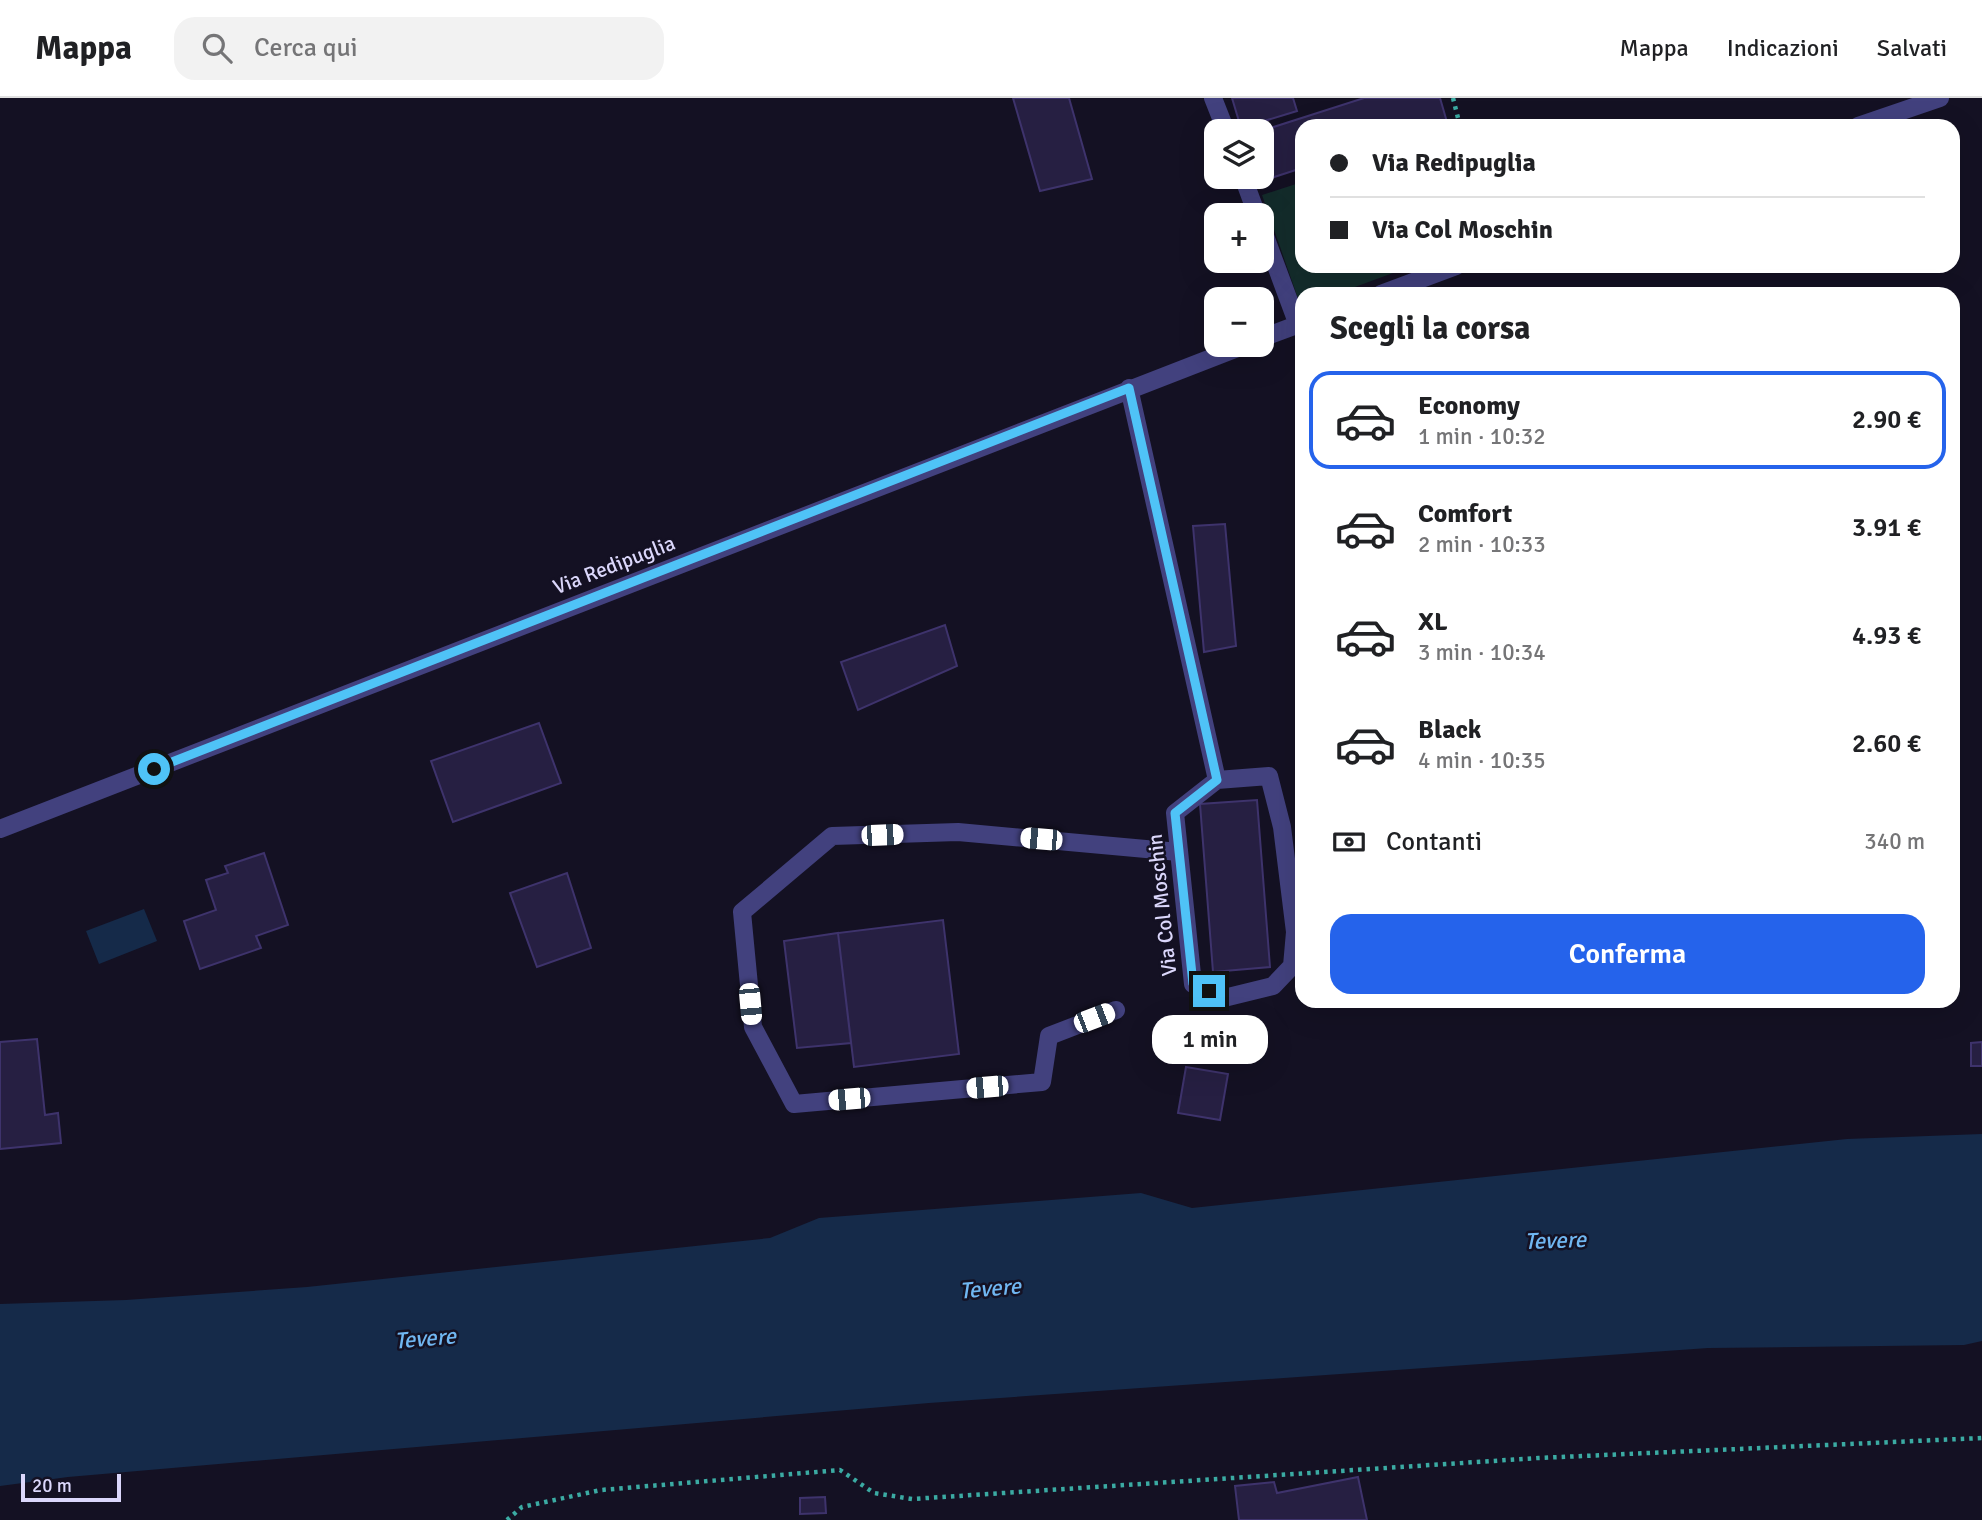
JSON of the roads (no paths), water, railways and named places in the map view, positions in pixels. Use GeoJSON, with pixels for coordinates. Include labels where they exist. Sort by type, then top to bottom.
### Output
{"type":"FeatureCollection","features":[{"type":"Feature","properties":{"kind":"street"},"geometry":{"type":"LineString","coordinates":[[1213,98],[1221,119]]}},
{"type":"Feature","properties":{"kind":"street"},"geometry":{"type":"LineString","coordinates":[[1878,119],[1940,98]]}},
{"type":"Feature","properties":{"kind":"street"},"geometry":{"type":"LineString","coordinates":[[1274,258],[1295,311]]}},
{"type":"Feature","properties":{"kind":"street"},"geometry":{"type":"LineString","coordinates":[[1400,287],[1437,273]]}},
{"type":"Feature","properties":{"kind":"street"},"geometry":{"type":"LineString","coordinates":[[1274,334],[1295,326]]}},
{"type":"Feature","properties":{"kind":"street","name":"Via Redipuglia"},"geometry":{"type":"LineString","coordinates":[[0,829],[1213,357]]}},
{"type":"Feature","properties":{"kind":"street"},"geometry":{"type":"LineString","coordinates":[[1129,388],[1217,780]]}},
{"type":"Feature","properties":{"kind":"street","name":"Via Col Moschin"},"geometry":{"type":"LineString","coordinates":[[1269,776],[1282,827],[1295,932],[1292,966],[1273,986],[1224,998],[1193,984],[1175,813],[1217,780],[1269,776]]}},
{"type":"Feature","properties":{"kind":"street"},"geometry":{"type":"LineString","coordinates":[[1116,1010],[1049,1035],[1042,1082],[794,1104],[752,1027],[742,912],[832,836],[958,832],[1179,852]]}},
{"type":"Feature","properties":{"kind":"water"},"geometry":{"type":"Polygon","coordinates":[[[144,909],[157,941],[99,964],[86,931],[144,909]]]}},
{"type":"Feature","properties":{"kind":"water","name":"Tevere"},"geometry":{"type":"Polygon","coordinates":[[[1982,1134],[1982,1341],[1964,1345],[1708,1348],[929,1403],[68,1477],[0,1486],[0,1304],[126,1300],[307,1287],[770,1238],[819,1218],[1141,1193],[1192,1208],[1847,1139],[1982,1134]]]}}]}
